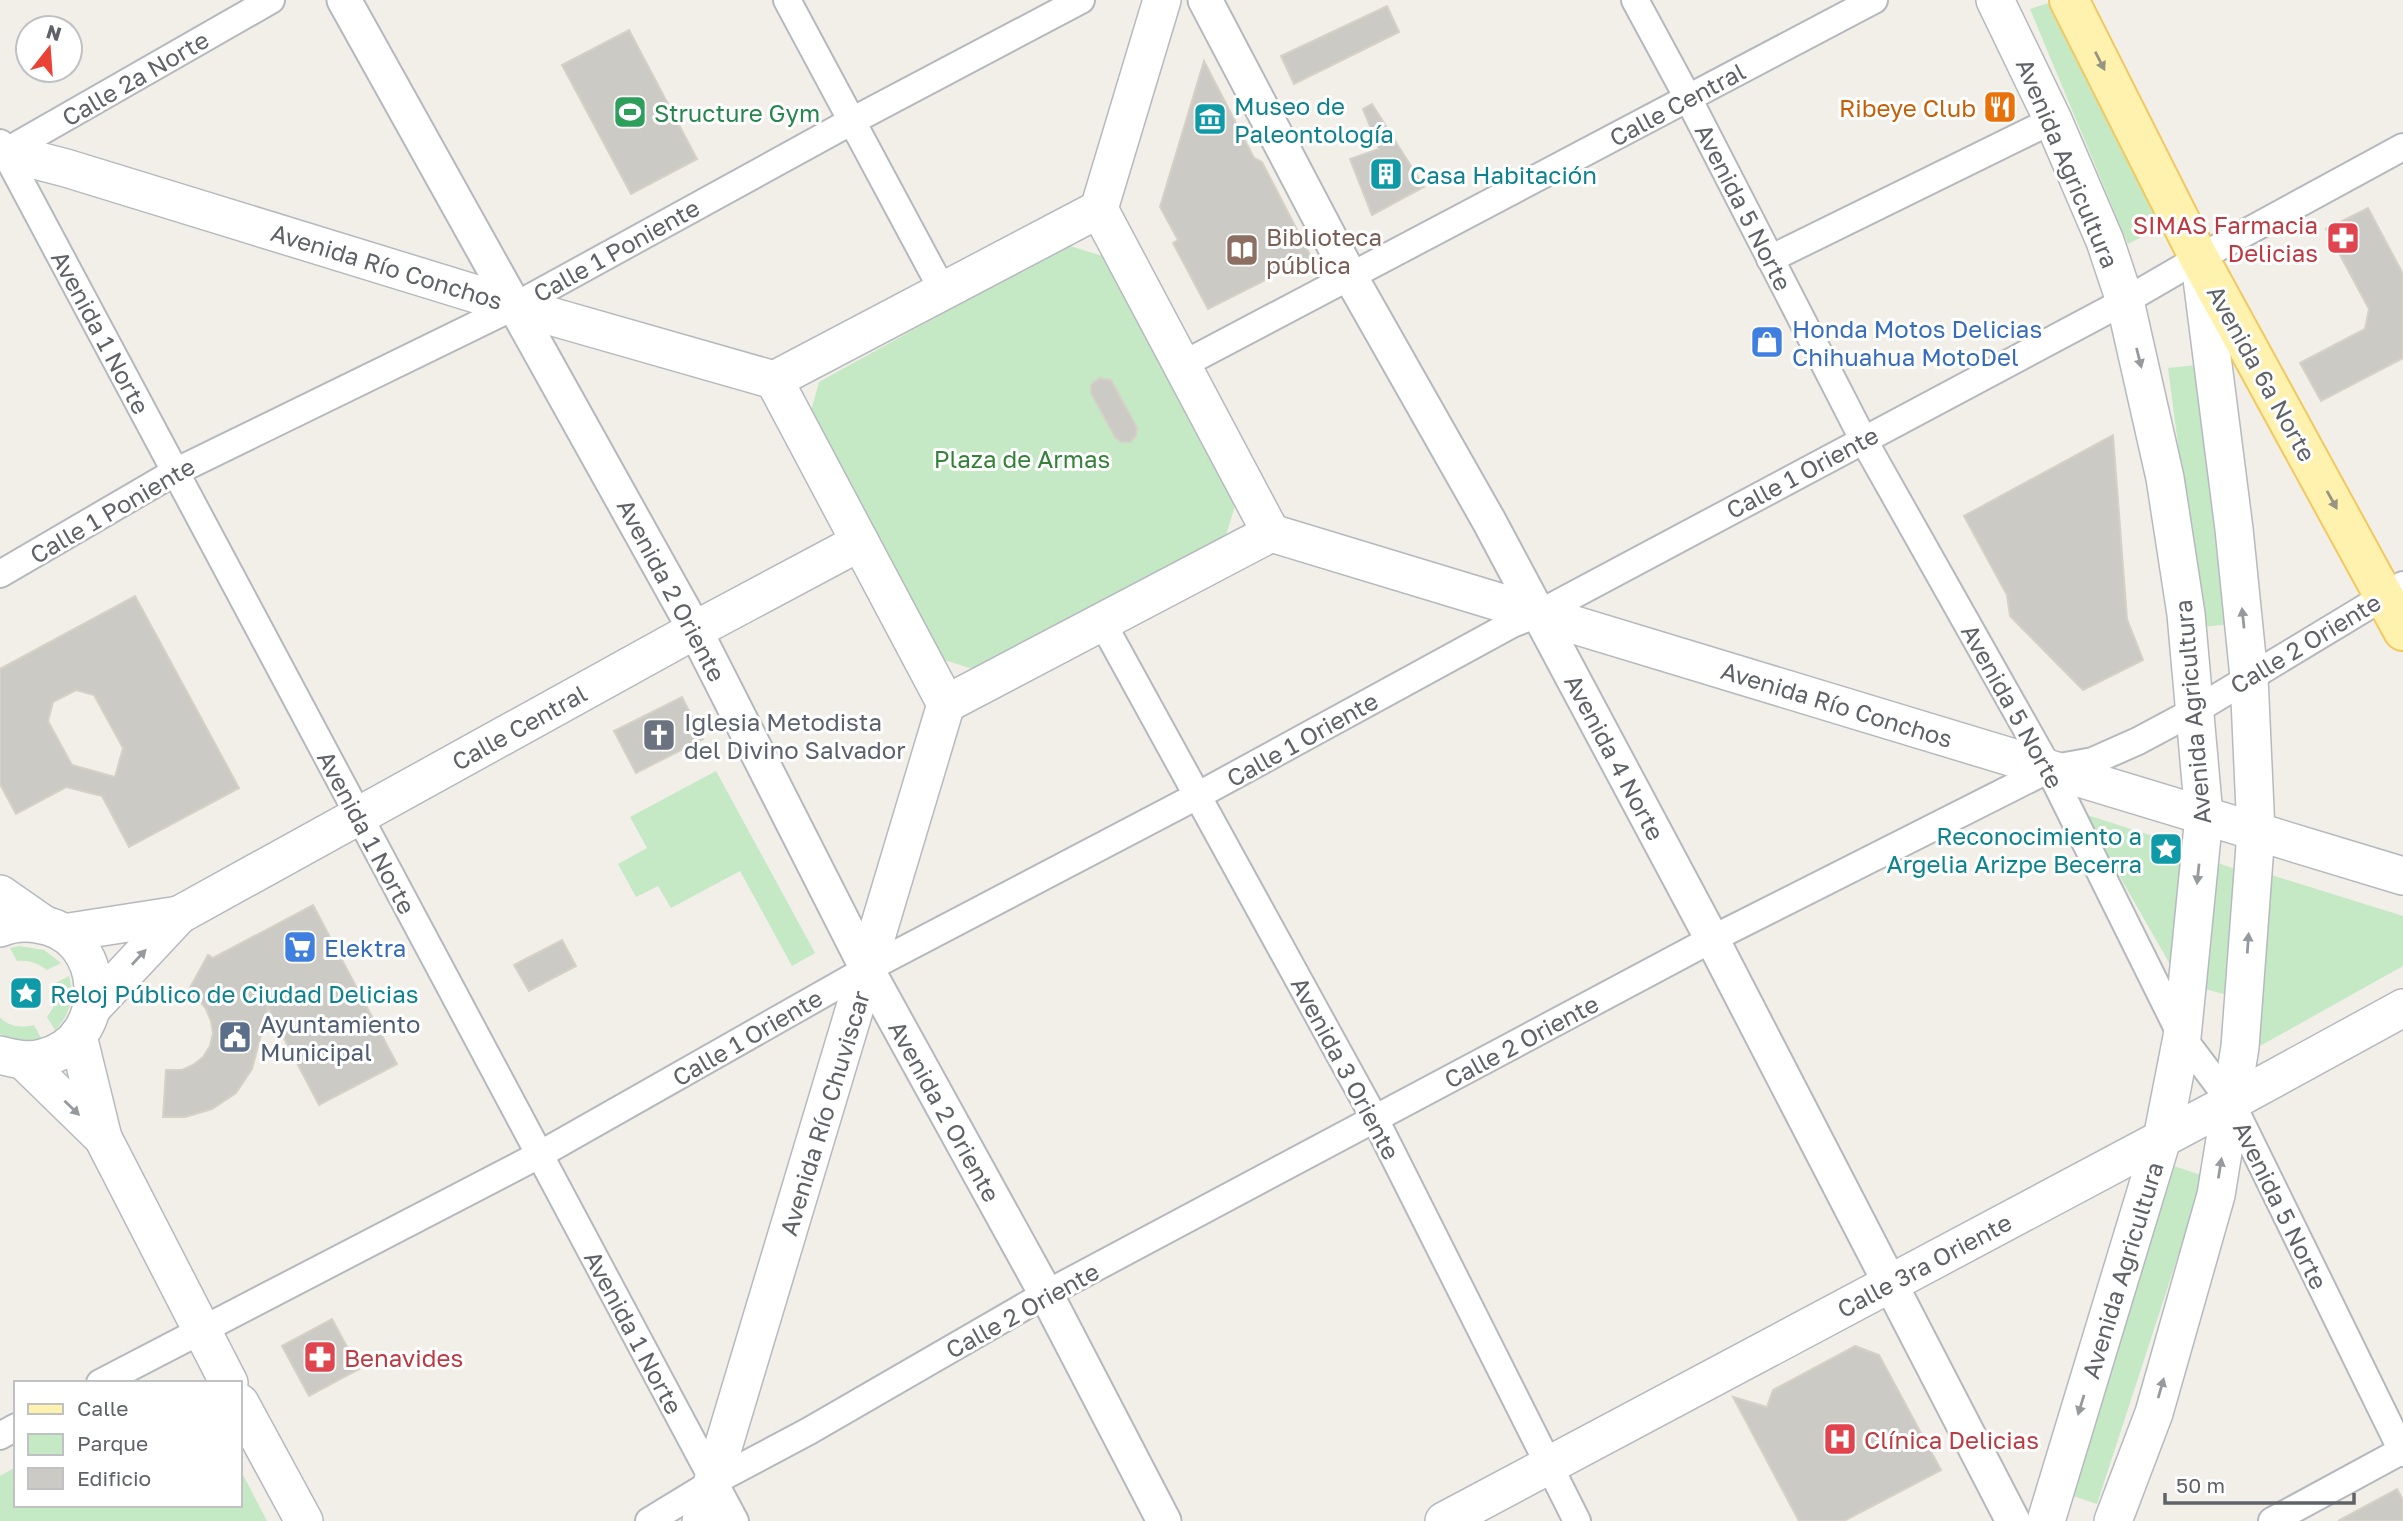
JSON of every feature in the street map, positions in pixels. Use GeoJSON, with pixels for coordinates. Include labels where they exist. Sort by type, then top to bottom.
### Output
{"type":"FeatureCollection","features":[{"type":"Feature","properties":{"kind":"main road"},"geometry":{"type":"LineString","coordinates":[[1099,209],[774,380],[946,704],[1271,533],[1099,209],[1162,0]]}},
{"type":"Feature","properties":{"kind":"main road","name":"Avenida Agricultura"},"geometry":{"type":"LineString","coordinates":[[1995,0],[2053,120],[2105,241],[2125,301],[2165,478],[2186,614],[2204,816],[2182,1037],[2162,1139],[2046,1521]]}},
{"type":"Feature","properties":{"kind":"main road","name":"Avenida 6a Norte"},"geometry":{"type":"LineString","coordinates":[[2069,0],[2199,258],[2393,590],[2403,631]]}},
{"type":"Feature","properties":{"kind":"main road","name":"Avenida Río Conchos"},"geometry":{"type":"LineString","coordinates":[[1,150],[516,306],[774,380]]}},
{"type":"Feature","properties":{"kind":"main road"},"geometry":{"type":"LineString","coordinates":[[2113,1521],[2154,1413],[2216,1195],[2240,1047],[2256,832],[2249,677],[2234,529],[2199,258]]}},
{"type":"Feature","properties":{"kind":"main road","name":"Avenida Río Conchos"},"geometry":{"type":"LineString","coordinates":[[1271,533],[2403,876]]}},
{"type":"Feature","properties":{"kind":"main road","name":"Calle Central"},"geometry":{"type":"LineString","coordinates":[[179,915],[860,542]]}},
{"type":"Feature","properties":{"kind":"main road","name":"Avenida Río Chuviscar"},"geometry":{"type":"LineString","coordinates":[[701,1521],[946,704]]}},
{"type":"Feature","properties":{"kind":"main road"},"geometry":{"type":"LineString","coordinates":[[0,894],[79,948],[90,965],[94,986],[86,1022],[103,1138],[228,1381]]}},
{"type":"Feature","properties":{"kind":"main road"},"geometry":{"type":"LineString","coordinates":[[0,928],[24,922],[53,929],[179,915]]}},
{"type":"Feature","properties":{"kind":"main road"},"geometry":{"type":"LineString","coordinates":[[11,1058],[43,1058],[63,1050],[179,915]]}},
{"type":"Feature","properties":{"kind":"main road","name":"Calle 3ra Oriente"},"geometry":{"type":"LineString","coordinates":[[1444,1521],[2403,1008]]}},
{"type":"Feature","properties":{"kind":"main road"},"geometry":{"type":"LineString","coordinates":[[11,1058],[103,1138]]}},
{"type":"Feature","properties":{"kind":"main road"},"geometry":{"type":"LineString","coordinates":[[242,1407],[304,1521]]}},
{"type":"Feature","properties":{"kind":"street","name":"Calle 2a Norte"},"geometry":{"type":"LineString","coordinates":[[1,150],[271,0]]}},
{"type":"Feature","properties":{"kind":"street","name":"Avenida 2 Oriente"},"geometry":{"type":"LineString","coordinates":[[344,0],[695,630],[867,969],[1046,1294],[1164,1521]]}},
{"type":"Feature","properties":{"kind":"street"},"geometry":{"type":"LineString","coordinates":[[787,0],[943,291]]}},
{"type":"Feature","properties":{"kind":"street","name":"Calle 1 Poniente"},"geometry":{"type":"LineString","coordinates":[[0,574],[175,472],[516,306],[852,121],[1081,0]]}},
{"type":"Feature","properties":{"kind":"street","name":"Avenida 4 Norte"},"geometry":{"type":"LineString","coordinates":[[1205,0],[1350,276],[1489,521],[1712,939],[2013,1521]]}},
{"type":"Feature","properties":{"kind":"street","name":"Avenida 5 Norte"},"geometry":{"type":"LineString","coordinates":[[1635,0],[1863,439],[2049,769],[2182,1037],[2231,1102],[2403,1451]]}},
{"type":"Feature","properties":{"kind":"street","name":"Calle Central"},"geometry":{"type":"LineString","coordinates":[[1182,365],[1874,0]]}},
{"type":"Feature","properties":{"kind":"street"},"geometry":{"type":"LineString","coordinates":[[1770,259],[2053,120]]}},
{"type":"Feature","properties":{"kind":"street","name":"Calle 1 Oriente"},"geometry":{"type":"LineString","coordinates":[[104,1381],[539,1155],[867,969],[1198,796],[1500,630],[1538,614],[2125,301],[2403,147]]}},
{"type":"Feature","properties":{"kind":"street","name":"Avenida 1 Norte"},"geometry":{"type":"LineString","coordinates":[[1,150],[735,1521]]}},
{"type":"Feature","properties":{"kind":"street","name":"Calle 2 Oriente"},"geometry":{"type":"LineString","coordinates":[[649,1521],[1046,1294],[1712,939],[2049,769],[2093,761],[2196,710],[2393,590]]}},
{"type":"Feature","properties":{"kind":"street","name":"Avenida 3 Oriente"},"geometry":{"type":"LineString","coordinates":[[1102,622],[1375,1119],[1547,1466],[1577,1521]]}},
{"type":"Feature","properties":{"kind":"street"},"geometry":{"type":"LineString","coordinates":[[2272,1521],[2403,1451]]}},
{"type":"Feature","properties":{"kind":"green space"},"geometry":{"type":"Polygon","coordinates":[[[2049,3],[2163,226],[2128,244],[2030,9],[2049,3]]]}},
{"type":"Feature","properties":{"kind":"green space","name":"Plaza de Armas"},"geometry":{"type":"Polygon","coordinates":[[[1067,245],[1102,256],[1235,506],[1226,535],[976,670],[941,659],[811,411],[819,382],[1067,245]]]}},
{"type":"Feature","properties":{"kind":"green space"},"geometry":{"type":"Polygon","coordinates":[[[2197,365],[2231,624],[2202,627],[2168,368],[2197,365]]]}},
{"type":"Feature","properties":{"kind":"green space"},"geometry":{"type":"Polygon","coordinates":[[[716,771],[815,953],[792,966],[740,871],[671,908],[658,886],[636,897],[618,864],[647,848],[630,817],[716,771]]]}},
{"type":"Feature","properties":{"kind":"green space"},"geometry":{"type":"Polygon","coordinates":[[[2084,814],[2184,846],[2171,966],[2084,814]]]}},
{"type":"Feature","properties":{"kind":"green space"},"geometry":{"type":"Polygon","coordinates":[[[2215,862],[2241,871],[2231,996],[2205,989],[2215,862]]]}},
{"type":"Feature","properties":{"kind":"green space"},"geometry":{"type":"Polygon","coordinates":[[[2265,873],[2403,916],[2403,966],[2251,1051],[2265,873]]]}},
{"type":"Feature","properties":{"kind":"green space"},"geometry":{"type":"Polygon","coordinates":[[[19,946],[44,950],[61,963],[47,970],[33,962],[17,961],[10,948],[19,946]]]}},
{"type":"Feature","properties":{"kind":"green space"},"geometry":{"type":"Polygon","coordinates":[[[69,976],[70,1005],[55,1030],[47,1017],[56,1003],[56,983],[69,976]]]}},
{"type":"Feature","properties":{"kind":"green space"},"geometry":{"type":"Polygon","coordinates":[[[0,1017],[16,1026],[34,1025],[41,1038],[20,1040],[0,1034],[0,1017]]]}},
{"type":"Feature","properties":{"kind":"green space"},"geometry":{"type":"Polygon","coordinates":[[[2174,1166],[2204,1176],[2097,1504],[2067,1494],[2174,1166]]]}},
{"type":"Feature","properties":{"kind":"green space"},"geometry":{"type":"Polygon","coordinates":[[[14,1468],[14,1507],[242,1507],[242,1473],[267,1521],[0,1521],[0,1476],[14,1468]]]}},
{"type":"Feature","properties":{"kind":"building"},"geometry":{"type":"Polygon","coordinates":[[[1387,6],[1399,32],[1294,84],[1281,56],[1387,6]]]}},
{"type":"Feature","properties":{"kind":"building","name":"Structure Gym"},"geometry":{"type":"Polygon","coordinates":[[[629,30],[697,159],[631,194],[562,65],[629,30]]]}},
{"type":"Feature","properties":{"kind":"building"},"geometry":{"type":"Polygon","coordinates":[[[1204,61],[1254,158],[1262,162],[1311,257],[1208,309],[1173,243],[1178,240],[1160,207],[1204,61]]]}},
{"type":"Feature","properties":{"kind":"building","name":"Casa Habitación"},"geometry":{"type":"Polygon","coordinates":[[[1372,104],[1424,187],[1372,215],[1350,159],[1379,149],[1363,109],[1372,104]]]}},
{"type":"Feature","properties":{"kind":"building"},"geometry":{"type":"Polygon","coordinates":[[[2368,208],[2403,274],[2403,358],[2321,401],[2300,363],[2365,329],[2369,309],[2326,229],[2368,208]]]}},
{"type":"Feature","properties":{"kind":"building"},"geometry":{"type":"Polygon","coordinates":[[[1099,378],[1111,380],[1137,428],[1136,436],[1130,442],[1121,442],[1115,437],[1091,393],[1091,385],[1099,378]]]}},
{"type":"Feature","properties":{"kind":"building"},"geometry":{"type":"Polygon","coordinates":[[[2113,435],[2127,619],[2143,660],[2083,690],[2010,616],[2007,595],[1964,516],[2113,435]]]}},
{"type":"Feature","properties":{"kind":"building"},"geometry":{"type":"Polygon","coordinates":[[[135,596],[239,788],[129,847],[102,796],[66,787],[16,814],[0,784],[0,669],[135,596]],[[76,690],[53,702],[48,721],[72,765],[115,777],[123,748],[94,695],[76,690]]]}},
{"type":"Feature","properties":{"kind":"building","name":"Iglesia Metodista del Divino Salvador"},"geometry":{"type":"Polygon","coordinates":[[[682,697],[703,739],[636,773],[614,731],[682,697]]]}},
{"type":"Feature","properties":{"kind":"building"},"geometry":{"type":"Polygon","coordinates":[[[313,905],[397,1064],[319,1105],[268,1008],[252,1069],[236,1093],[212,1109],[185,1117],[163,1117],[166,1070],[182,1070],[193,1065],[203,1057],[210,1046],[213,1033],[206,1009],[198,999],[187,993],[208,955],[213,958],[313,905]]]}},
{"type":"Feature","properties":{"kind":"building"},"geometry":{"type":"Polygon","coordinates":[[[562,940],[576,966],[529,991],[514,965],[562,940]]]}},
{"type":"Feature","properties":{"kind":"building","name":"Benavides"},"geometry":{"type":"Polygon","coordinates":[[[332,1319],[359,1369],[309,1396],[282,1346],[332,1319]]]}},
{"type":"Feature","properties":{"kind":"building","name":"Clínica Delicias"},"geometry":{"type":"Polygon","coordinates":[[[1855,1346],[1879,1355],[1941,1470],[1844,1521],[1799,1521],[1733,1397],[1767,1407],[1773,1390],[1855,1346]]]}},
{"type":"Feature","properties":{"kind":"building"},"geometry":{"type":"Polygon","coordinates":[[[2397,1489],[2403,1500],[2403,1521],[2338,1521],[2397,1489]]]}},
{"type":"Feature","properties":{"kind":"place","name":"Ribeye Club"},"geometry":{"type":"Point","coordinates":[2000,107]}},
{"type":"Feature","properties":{"kind":"place","name":"Structure Gym"},"geometry":{"type":"Point","coordinates":[630,112]}},
{"type":"Feature","properties":{"kind":"place","name":"Museo de Paleontología"},"geometry":{"type":"Point","coordinates":[1210,119]}},
{"type":"Feature","properties":{"kind":"place","name":"Casa Habitación"},"geometry":{"type":"Point","coordinates":[1386,174]}},
{"type":"Feature","properties":{"kind":"place","name":"SIMAS Farmacia Delicias"},"geometry":{"type":"Point","coordinates":[2343,238]}},
{"type":"Feature","properties":{"kind":"place","name":"Biblioteca pública"},"geometry":{"type":"Point","coordinates":[1242,250]}},
{"type":"Feature","properties":{"kind":"place","name":"Honda Motos Delicias Chihuahua MotoDel"},"geometry":{"type":"Point","coordinates":[1767,342]}},
{"type":"Feature","properties":{"kind":"place","name":"Iglesia Metodista del Divino Salvador"},"geometry":{"type":"Point","coordinates":[659,735]}},
{"type":"Feature","properties":{"kind":"place","name":"Reconocimiento a Argelia Arizpe Becerra"},"geometry":{"type":"Point","coordinates":[2166,849]}},
{"type":"Feature","properties":{"kind":"place","name":"Elektra"},"geometry":{"type":"Point","coordinates":[300,947]}},
{"type":"Feature","properties":{"kind":"place","name":"Reloj Público de Ciudad Delicias"},"geometry":{"type":"Point","coordinates":[26,993]}},
{"type":"Feature","properties":{"kind":"place","name":"Ayuntamiento Municipal"},"geometry":{"type":"Point","coordinates":[235,1037]}},
{"type":"Feature","properties":{"kind":"place","name":"Benavides"},"geometry":{"type":"Point","coordinates":[320,1357]}},
{"type":"Feature","properties":{"kind":"place","name":"Clínica Delicias"},"geometry":{"type":"Point","coordinates":[1840,1439]}}]}
